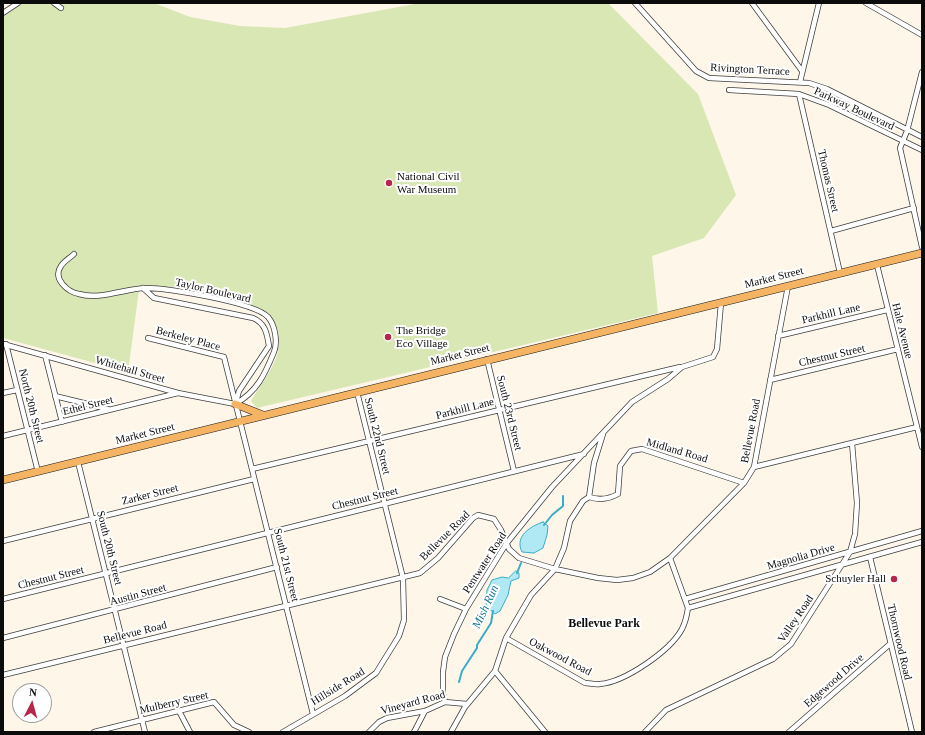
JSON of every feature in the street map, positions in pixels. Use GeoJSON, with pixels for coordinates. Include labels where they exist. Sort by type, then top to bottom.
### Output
{"type":"FeatureCollection","features":[{"type":"Feature","properties":{"kind":"main road","name":"Market Street"},"geometry":{"type":"LineString","coordinates":[[3,480],[487,359],[922,253]]}},
{"type":"Feature","properties":{"kind":"main road"},"geometry":{"type":"LineString","coordinates":[[235,404],[263,415]]}},
{"type":"Feature","properties":{"kind":"street"},"geometry":{"type":"LineString","coordinates":[[3,13],[18,3]]}},
{"type":"Feature","properties":{"kind":"street"},"geometry":{"type":"LineString","coordinates":[[54,3],[61,8]]}},
{"type":"Feature","properties":{"kind":"street","name":"Rivington Terrace"},"geometry":{"type":"LineString","coordinates":[[635,3],[696,71],[703,76],[709,78],[800,82]]}},
{"type":"Feature","properties":{"kind":"street"},"geometry":{"type":"LineString","coordinates":[[752,3],[802,71]]}},
{"type":"Feature","properties":{"kind":"street"},"geometry":{"type":"LineString","coordinates":[[800,82],[819,3]]}},
{"type":"Feature","properties":{"kind":"street"},"geometry":{"type":"LineString","coordinates":[[866,3],[922,35]]}},
{"type":"Feature","properties":{"kind":"street"},"geometry":{"type":"LineString","coordinates":[[922,72],[907,131],[900,148],[922,247]]}},
{"type":"Feature","properties":{"kind":"street","name":"Parkway Boulevard"},"geometry":{"type":"LineString","coordinates":[[800,82],[809,83],[827,89],[907,131],[922,137]]}},
{"type":"Feature","properties":{"kind":"street","name":"Parkway Boulevard"},"geometry":{"type":"LineString","coordinates":[[729,90],[799,94],[828,105],[922,150]]}},
{"type":"Feature","properties":{"kind":"street","name":"Thomas Street"},"geometry":{"type":"LineString","coordinates":[[799,94],[840,273]]}},
{"type":"Feature","properties":{"kind":"street"},"geometry":{"type":"LineString","coordinates":[[830,231],[914,208]]}},
{"type":"Feature","properties":{"kind":"street","name":"Taylor Boulevard"},"geometry":{"type":"LineString","coordinates":[[74,254],[60,267],[59,274],[61,284],[70,291],[80,295],[96,295],[143,288],[172,291],[224,301],[253,309],[268,317],[276,333],[275,348],[261,380],[248,397],[235,404]]}},
{"type":"Feature","properties":{"kind":"street","name":"Hale Avenue"},"geometry":{"type":"LineString","coordinates":[[877,265],[922,447]]}},
{"type":"Feature","properties":{"kind":"street","name":"Bellevue Road"},"geometry":{"type":"LineString","coordinates":[[3,675],[420,573],[438,558],[473,518],[478,515],[494,519],[501,530],[511,553],[519,558],[555,569],[617,580],[633,578],[650,572],[670,558],[744,483],[754,467],[788,286]]}},
{"type":"Feature","properties":{"kind":"street","name":"Taylor Boulevard"},"geometry":{"type":"LineString","coordinates":[[143,288],[154,298],[253,318],[260,321],[266,330],[269,346],[239,391],[235,404]]}},
{"type":"Feature","properties":{"kind":"street"},"geometry":{"type":"LineString","coordinates":[[584,454],[632,402],[668,379],[682,367],[713,357],[717,349],[721,303]]}},
{"type":"Feature","properties":{"kind":"street","name":"Parkhill Lane"},"geometry":{"type":"LineString","coordinates":[[778,336],[887,310]]}},
{"type":"Feature","properties":{"kind":"street","name":"Berkeley Place"},"geometry":{"type":"LineString","coordinates":[[148,338],[224,358],[235,404]]}},
{"type":"Feature","properties":{"kind":"street","name":"Whitehall Street"},"geometry":{"type":"LineString","coordinates":[[4,344],[178,392],[235,404]]}},
{"type":"Feature","properties":{"kind":"street","name":"North 20th Street"},"geometry":{"type":"LineString","coordinates":[[4,344],[38,472]]}},
{"type":"Feature","properties":{"kind":"street","name":"Chestnut Street"},"geometry":{"type":"LineString","coordinates":[[770,380],[898,349]]}},
{"type":"Feature","properties":{"kind":"street"},"geometry":{"type":"LineString","coordinates":[[45,355],[62,422]]}},
{"type":"Feature","properties":{"kind":"street","name":"South 23rd Street"},"geometry":{"type":"LineString","coordinates":[[487,359],[514,471]]}},
{"type":"Feature","properties":{"kind":"street","name":"Parkhill Lane"},"geometry":{"type":"LineString","coordinates":[[252,470],[500,409],[682,367]]}},
{"type":"Feature","properties":{"kind":"street"},"geometry":{"type":"LineString","coordinates":[[3,393],[17,390]]}},
{"type":"Feature","properties":{"kind":"street","name":"Ethel Street"},"geometry":{"type":"LineString","coordinates":[[3,436],[178,392]]}},
{"type":"Feature","properties":{"kind":"street","name":"South 22nd Street"},"geometry":{"type":"LineString","coordinates":[[357,392],[403,578]]}},
{"type":"Feature","properties":{"kind":"street"},"geometry":{"type":"LineString","coordinates":[[55,396],[110,410]]}},
{"type":"Feature","properties":{"kind":"street"},"geometry":{"type":"LineString","coordinates":[[235,404],[240,421]]}},
{"type":"Feature","properties":{"kind":"street","name":"South 21st Street"},"geometry":{"type":"LineString","coordinates":[[240,421],[313,714]]}},
{"type":"Feature","properties":{"kind":"street"},"geometry":{"type":"LineString","coordinates":[[754,467],[917,426]]}},
{"type":"Feature","properties":{"kind":"street"},"geometry":{"type":"LineString","coordinates":[[451,732],[467,704],[495,671],[506,638],[530,595],[555,569],[564,548],[570,521],[583,501],[589,497],[594,463],[604,431]]}},
{"type":"Feature","properties":{"kind":"street","name":"Valley Road"},"geometry":{"type":"LineString","coordinates":[[645,732],[666,710],[774,659],[791,644],[850,552],[855,534],[857,503],[852,443]]}},
{"type":"Feature","properties":{"kind":"street","name":"Midland Road"},"geometry":{"type":"LineString","coordinates":[[589,497],[596,499],[612,497],[618,494],[620,466],[631,451],[642,449],[744,483]]}},
{"type":"Feature","properties":{"kind":"street","name":"Chestnut Street"},"geometry":{"type":"LineString","coordinates":[[3,599],[584,454]]}},
{"type":"Feature","properties":{"kind":"street","name":"Pentwater Road"},"geometry":{"type":"LineString","coordinates":[[446,702],[443,683],[445,657],[466,610],[506,544],[552,487],[584,454]]}},
{"type":"Feature","properties":{"kind":"street","name":"South 20th Street"},"geometry":{"type":"LineString","coordinates":[[78,462],[146,732]]}},
{"type":"Feature","properties":{"kind":"street","name":"Zarker Street"},"geometry":{"type":"LineString","coordinates":[[3,542],[254,479]]}},
{"type":"Feature","properties":{"kind":"street","name":"Magnolia Drive"},"geometry":{"type":"LineString","coordinates":[[685,599],[922,531]]}},
{"type":"Feature","properties":{"kind":"street","name":"Magnolia Drive"},"geometry":{"type":"LineString","coordinates":[[688,608],[922,542]]}},
{"type":"Feature","properties":{"kind":"street","name":"Thornwood Road"},"geometry":{"type":"LineString","coordinates":[[870,557],[912,732]]}},
{"type":"Feature","properties":{"kind":"street"},"geometry":{"type":"LineString","coordinates":[[670,558],[688,608]]}},
{"type":"Feature","properties":{"kind":"street","name":"Austin Street"},"geometry":{"type":"LineString","coordinates":[[3,638],[277,567]]}},
{"type":"Feature","properties":{"kind":"street","name":"Hillside Road"},"geometry":{"type":"LineString","coordinates":[[283,732],[369,680],[386,659],[399,636],[404,620],[403,578]]}},
{"type":"Feature","properties":{"kind":"street"},"geometry":{"type":"LineString","coordinates":[[440,599],[466,610]]}},
{"type":"Feature","properties":{"kind":"street","name":"Oakwood Road"},"geometry":{"type":"LineString","coordinates":[[506,638],[585,683],[599,684],[618,680],[634,673],[670,645],[682,629],[688,608]]}},
{"type":"Feature","properties":{"kind":"street","name":"Edgewood Drive"},"geometry":{"type":"LineString","coordinates":[[789,732],[890,644]]}},
{"type":"Feature","properties":{"kind":"street"},"geometry":{"type":"LineString","coordinates":[[495,671],[545,732]]}},
{"type":"Feature","properties":{"kind":"street","name":"Mulberry Street"},"geometry":{"type":"LineString","coordinates":[[94,732],[214,702],[234,725],[249,732]]}},
{"type":"Feature","properties":{"kind":"street","name":"Vineyard Road"},"geometry":{"type":"LineString","coordinates":[[369,732],[379,722],[387,718],[425,711],[446,702],[467,704]]}},
{"type":"Feature","properties":{"kind":"street"},"geometry":{"type":"LineString","coordinates":[[179,711],[190,732]]}},
{"type":"Feature","properties":{"kind":"street"},"geometry":{"type":"LineString","coordinates":[[414,732],[425,711]]}},
{"type":"Feature","properties":{"kind":"green space"},"geometry":{"type":"Polygon","coordinates":[[[22,3],[154,3],[190,17],[240,26],[285,28],[420,3],[608,3],[698,94],[736,195],[704,238],[652,256],[658,313],[257,408],[251,401],[276,359],[279,344],[278,331],[274,321],[257,307],[234,299],[176,287],[139,290],[128,372],[3,338],[3,17],[22,3]]]}},
{"type":"Feature","properties":{"kind":"water"},"geometry":{"type":"Polygon","coordinates":[[[543,522],[548,526],[543,548],[534,553],[522,552],[520,541],[525,532],[543,522]]]}},
{"type":"Feature","properties":{"kind":"water"},"geometry":{"type":"Polygon","coordinates":[[[516,571],[519,573],[519,578],[511,581],[508,595],[500,611],[495,614],[486,606],[487,590],[492,580],[502,577],[508,578],[516,571]]]}},
{"type":"Feature","properties":{"kind":"waterway"},"geometry":{"type":"LineString","coordinates":[[544,525],[552,515],[563,506],[563,496]]}},
{"type":"Feature","properties":{"kind":"waterway","name":"Mish Run"},"geometry":{"type":"LineString","coordinates":[[517,573],[521,563]]}},
{"type":"Feature","properties":{"kind":"waterway","name":"Mish Run"},"geometry":{"type":"LineString","coordinates":[[459,682],[462,671],[491,623],[493,611]]}},
{"type":"Feature","properties":{"kind":"place","name":"National Civil War Museum"},"geometry":{"type":"Point","coordinates":[389,183]}},
{"type":"Feature","properties":{"kind":"place","name":"The Bridge Eco Village"},"geometry":{"type":"Point","coordinates":[388,337]}},
{"type":"Feature","properties":{"kind":"place","name":"Schuyler Hall"},"geometry":{"type":"Point","coordinates":[894,579]}},
{"type":"Feature","properties":{"kind":"district","name":"Bellevue Park"},"geometry":{"type":"Point","coordinates":[604,624]}}]}
